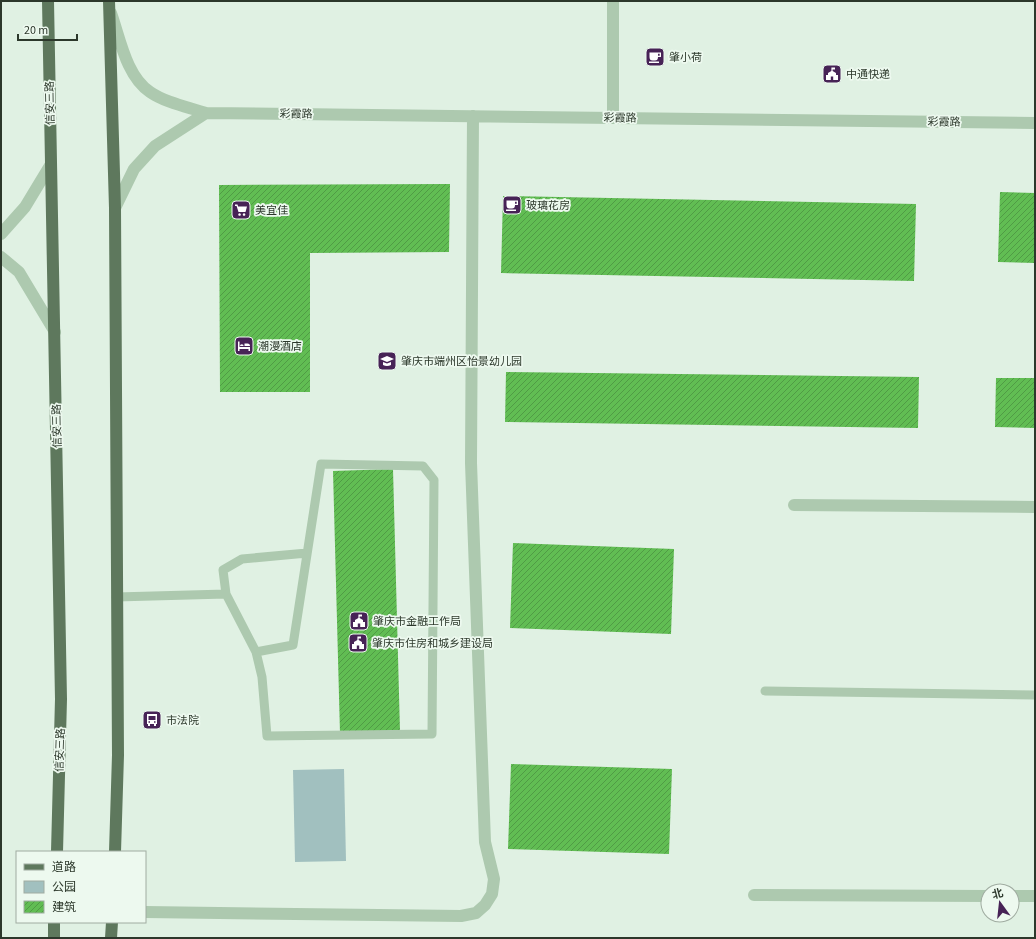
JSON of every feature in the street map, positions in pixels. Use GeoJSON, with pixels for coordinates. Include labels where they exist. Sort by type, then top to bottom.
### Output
{"type":"FeatureCollection","features":[{"type":"Feature","properties":{"kind":"main road","name":"信安三路"},"geometry":{"type":"LineString","coordinates":[[48,1],[61,699],[56,851]]}},
{"type":"Feature","properties":{"kind":"main road"},"geometry":{"type":"LineString","coordinates":[[109,4],[115,208],[118,755],[115,851]]}},
{"type":"Feature","properties":{"kind":"main road"},"geometry":{"type":"LineString","coordinates":[[54,923],[54,938]]}},
{"type":"Feature","properties":{"kind":"main road"},"geometry":{"type":"LineString","coordinates":[[111,938],[112,923]]}},
{"type":"Feature","properties":{"kind":"street"},"geometry":{"type":"LineString","coordinates":[[613,1],[613,118]]}},
{"type":"Feature","properties":{"kind":"street","name":"彩霞路"},"geometry":{"type":"LineString","coordinates":[[109,4],[132,71],[150,92],[170,102],[206,113],[1035,123]]}},
{"type":"Feature","properties":{"kind":"street"},"geometry":{"type":"LineString","coordinates":[[115,208],[134,169],[155,146],[206,113]]}},
{"type":"Feature","properties":{"kind":"street"},"geometry":{"type":"LineString","coordinates":[[146,912],[460,916],[476,913],[485,905],[492,894],[494,880],[485,842],[471,463],[473,116]]}},
{"type":"Feature","properties":{"kind":"street"},"geometry":{"type":"LineString","coordinates":[[1,234],[25,207],[50,164]]}},
{"type":"Feature","properties":{"kind":"street"},"geometry":{"type":"LineString","coordinates":[[1,257],[19,272],[55,332]]}},
{"type":"Feature","properties":{"kind":"street"},"geometry":{"type":"LineString","coordinates":[[794,505],[1035,507]]}},
{"type":"Feature","properties":{"kind":"street"},"geometry":{"type":"LineString","coordinates":[[754,895],[980,896]]}},
{"type":"Feature","properties":{"kind":"street"},"geometry":{"type":"LineString","coordinates":[[1020,896],[1035,896]]}},
{"type":"Feature","properties":{"kind":"lane"},"geometry":{"type":"LineString","coordinates":[[256,652],[292,645],[307,553],[321,464],[423,466],[434,480],[432,734],[267,736],[262,677],[256,652],[226,594],[223,570],[242,559],[307,553]]}},
{"type":"Feature","properties":{"kind":"lane"},"geometry":{"type":"LineString","coordinates":[[116,597],[226,594]]}},
{"type":"Feature","properties":{"kind":"lane"},"geometry":{"type":"LineString","coordinates":[[765,691],[1035,695]]}},
{"type":"Feature","properties":{"kind":"green space"},"geometry":{"type":"Polygon","coordinates":[[[344,769],[346,861],[295,862],[293,770],[344,769]]]}},
{"type":"Feature","properties":{"kind":"building"},"geometry":{"type":"Polygon","coordinates":[[[450,184],[449,252],[310,253],[310,392],[220,392],[219,185],[450,184]]]}},
{"type":"Feature","properties":{"kind":"building"},"geometry":{"type":"Polygon","coordinates":[[[1000,192],[1035,193],[1035,263],[998,262],[1000,192]]]}},
{"type":"Feature","properties":{"kind":"building"},"geometry":{"type":"Polygon","coordinates":[[[503,196],[916,204],[914,281],[501,273],[503,196]]]}},
{"type":"Feature","properties":{"kind":"building"},"geometry":{"type":"Polygon","coordinates":[[[506,372],[919,377],[918,428],[505,422],[506,372]]]}},
{"type":"Feature","properties":{"kind":"building"},"geometry":{"type":"Polygon","coordinates":[[[996,378],[1035,378],[1035,428],[995,427],[996,378]]]}},
{"type":"Feature","properties":{"kind":"building"},"geometry":{"type":"Polygon","coordinates":[[[393,469],[400,731],[340,733],[333,471],[393,469]]]}},
{"type":"Feature","properties":{"kind":"building"},"geometry":{"type":"Polygon","coordinates":[[[513,543],[674,549],[671,634],[510,628],[513,543]]]}},
{"type":"Feature","properties":{"kind":"building"},"geometry":{"type":"Polygon","coordinates":[[[511,764],[672,769],[669,854],[508,849],[511,764]]]}},
{"type":"Feature","properties":{"kind":"place","name":"肇小荷"},"geometry":{"type":"Point","coordinates":[655,57]}},
{"type":"Feature","properties":{"kind":"place","name":"中通快递"},"geometry":{"type":"Point","coordinates":[832,74]}},
{"type":"Feature","properties":{"kind":"place","name":"玻璃花房"},"geometry":{"type":"Point","coordinates":[512,205]}},
{"type":"Feature","properties":{"kind":"place","name":"美宜佳"},"geometry":{"type":"Point","coordinates":[241,210]}},
{"type":"Feature","properties":{"kind":"place","name":"潮漫酒店"},"geometry":{"type":"Point","coordinates":[244,346]}},
{"type":"Feature","properties":{"kind":"place","name":"肇庆市端州区怡景幼儿园"},"geometry":{"type":"Point","coordinates":[387,361]}},
{"type":"Feature","properties":{"kind":"place","name":"肇庆市金融工作局"},"geometry":{"type":"Point","coordinates":[359,621]}},
{"type":"Feature","properties":{"kind":"place","name":"肇庆市住房和城乡建设局"},"geometry":{"type":"Point","coordinates":[358,643]}},
{"type":"Feature","properties":{"kind":"place","name":"市法院"},"geometry":{"type":"Point","coordinates":[152,720]}}]}
